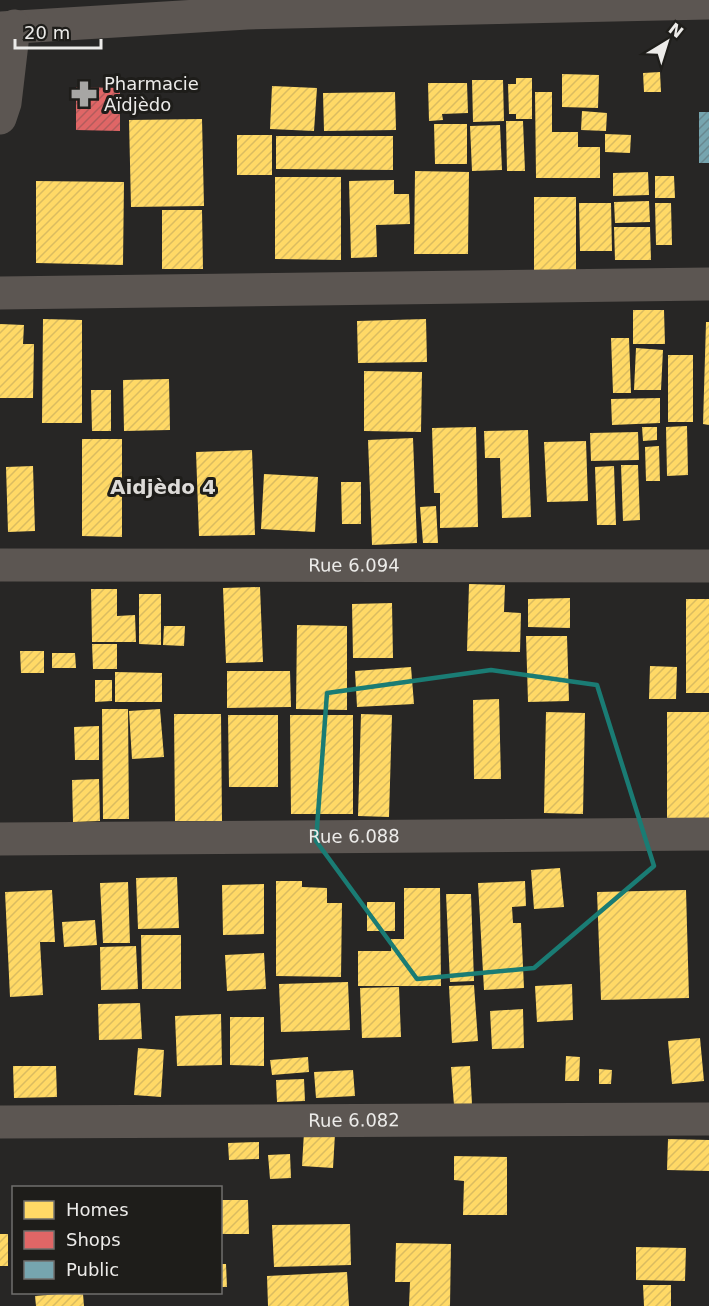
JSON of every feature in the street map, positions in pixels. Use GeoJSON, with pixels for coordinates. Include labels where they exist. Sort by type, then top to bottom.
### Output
{"type":"FeatureCollection","features":[{"type":"Feature","properties":{"kind":"street"},"geometry":{"type":"LineString","coordinates":[[0,118],[5,103],[7,27],[247,13],[709,3]]}},
{"type":"Feature","properties":{"kind":"street"},"geometry":{"type":"LineString","coordinates":[[0,293],[709,284]]}},
{"type":"Feature","properties":{"kind":"street","name":"Rue 6.094"},"geometry":{"type":"LineString","coordinates":[[0,565],[709,567]]}},
{"type":"Feature","properties":{"kind":"street","name":"Rue 6.088"},"geometry":{"type":"LineString","coordinates":[[0,839],[709,834]]}},
{"type":"Feature","properties":{"kind":"street","name":"Rue 6.082"},"geometry":{"type":"LineString","coordinates":[[0,1122],[709,1119]]}},
{"type":"Feature","properties":{"kind":"highlighted area"},"geometry":{"type":"Polygon","coordinates":[[[491,670],[597,685],[654,866],[534,968],[417,979],[316,841],[327,693],[491,670]]]}},
{"type":"Feature","properties":{"kind":"building: Homes"},"geometry":{"type":"Polygon","coordinates":[[[660,72],[661,92],[644,92],[643,73],[660,72]]]}},
{"type":"Feature","properties":{"kind":"building: Homes"},"geometry":{"type":"Polygon","coordinates":[[[562,74],[599,75],[598,108],[562,107],[562,74]]]}},
{"type":"Feature","properties":{"kind":"building: Homes"},"geometry":{"type":"Polygon","coordinates":[[[516,78],[532,78],[532,119],[516,119],[516,114],[509,114],[508,84],[516,84],[516,78]]]}},
{"type":"Feature","properties":{"kind":"building: Homes"},"geometry":{"type":"Polygon","coordinates":[[[472,80],[503,80],[504,121],[473,122],[472,80]]]}},
{"type":"Feature","properties":{"kind":"building: Homes"},"geometry":{"type":"Polygon","coordinates":[[[428,83],[467,83],[468,113],[442,114],[443,120],[429,121],[428,83]]]}},
{"type":"Feature","properties":{"kind":"building: Homes"},"geometry":{"type":"Polygon","coordinates":[[[272,86],[317,88],[314,131],[270,129],[272,86]]]}},
{"type":"Feature","properties":{"kind":"building: Homes"},"geometry":{"type":"Polygon","coordinates":[[[395,92],[396,130],[324,131],[323,93],[395,92]]]}},
{"type":"Feature","properties":{"kind":"building: Homes"},"geometry":{"type":"Polygon","coordinates":[[[535,92],[552,92],[552,132],[578,132],[578,147],[600,147],[600,178],[536,178],[535,92]]]}},
{"type":"Feature","properties":{"kind":"building: Homes"},"geometry":{"type":"Polygon","coordinates":[[[582,111],[607,113],[606,131],[581,130],[582,111]]]}},
{"type":"Feature","properties":{"kind":"building: Homes"},"geometry":{"type":"Polygon","coordinates":[[[202,119],[204,206],[131,207],[129,120],[202,119]]]}},
{"type":"Feature","properties":{"kind":"building: Homes"},"geometry":{"type":"Polygon","coordinates":[[[506,121],[523,121],[525,171],[507,171],[506,121]]]}},
{"type":"Feature","properties":{"kind":"building: Homes"},"geometry":{"type":"Polygon","coordinates":[[[434,124],[467,124],[467,164],[435,164],[434,124]]]}},
{"type":"Feature","properties":{"kind":"building: Homes"},"geometry":{"type":"Polygon","coordinates":[[[500,125],[502,170],[472,171],[470,126],[500,125]]]}},
{"type":"Feature","properties":{"kind":"building: Homes"},"geometry":{"type":"Polygon","coordinates":[[[605,134],[631,135],[630,153],[605,152],[605,134]]]}},
{"type":"Feature","properties":{"kind":"building: Homes"},"geometry":{"type":"Polygon","coordinates":[[[237,135],[272,135],[272,175],[237,175],[237,135]]]}},
{"type":"Feature","properties":{"kind":"building: Homes"},"geometry":{"type":"Polygon","coordinates":[[[276,136],[393,136],[393,170],[276,169],[276,136]]]}},
{"type":"Feature","properties":{"kind":"building: Homes"},"geometry":{"type":"Polygon","coordinates":[[[415,171],[469,172],[468,254],[414,254],[415,171]]]}},
{"type":"Feature","properties":{"kind":"building: Homes"},"geometry":{"type":"Polygon","coordinates":[[[648,172],[649,195],[613,196],[613,173],[648,172]]]}},
{"type":"Feature","properties":{"kind":"building: Homes"},"geometry":{"type":"Polygon","coordinates":[[[655,176],[674,176],[675,198],[655,198],[655,176]]]}},
{"type":"Feature","properties":{"kind":"building: Homes"},"geometry":{"type":"Polygon","coordinates":[[[275,177],[341,177],[341,260],[275,259],[275,177]]]}},
{"type":"Feature","properties":{"kind":"building: Homes"},"geometry":{"type":"Polygon","coordinates":[[[394,180],[394,194],[409,194],[410,224],[376,225],[377,257],[351,258],[349,181],[394,180]]]}},
{"type":"Feature","properties":{"kind":"building: Homes"},"geometry":{"type":"Polygon","coordinates":[[[36,181],[124,182],[123,265],[36,263],[36,181]]]}},
{"type":"Feature","properties":{"kind":"building: Homes"},"geometry":{"type":"Polygon","coordinates":[[[534,197],[576,197],[576,270],[534,270],[534,197]]]}},
{"type":"Feature","properties":{"kind":"building: Homes"},"geometry":{"type":"Polygon","coordinates":[[[649,201],[650,222],[615,223],[614,202],[649,201]]]}},
{"type":"Feature","properties":{"kind":"building: Homes"},"geometry":{"type":"Polygon","coordinates":[[[579,203],[611,203],[612,251],[580,251],[579,203]]]}},
{"type":"Feature","properties":{"kind":"building: Homes"},"geometry":{"type":"Polygon","coordinates":[[[655,203],[671,203],[672,245],[656,245],[655,203]]]}},
{"type":"Feature","properties":{"kind":"building: Homes"},"geometry":{"type":"Polygon","coordinates":[[[162,210],[202,210],[203,269],[162,269],[162,210]]]}},
{"type":"Feature","properties":{"kind":"building: Homes"},"geometry":{"type":"Polygon","coordinates":[[[614,227],[650,227],[651,260],[615,260],[614,227]]]}},
{"type":"Feature","properties":{"kind":"building: Homes"},"geometry":{"type":"Polygon","coordinates":[[[633,310],[664,310],[665,344],[633,344],[633,310]]]}},
{"type":"Feature","properties":{"kind":"building: Homes"},"geometry":{"type":"Polygon","coordinates":[[[43,319],[82,320],[82,423],[42,423],[43,319]]]}},
{"type":"Feature","properties":{"kind":"building: Homes"},"geometry":{"type":"Polygon","coordinates":[[[426,319],[427,362],[358,363],[357,321],[426,319]]]}},
{"type":"Feature","properties":{"kind":"building: Homes"},"geometry":{"type":"Polygon","coordinates":[[[706,322],[709,322],[709,425],[703,424],[706,322]]]}},
{"type":"Feature","properties":{"kind":"building: Homes"},"geometry":{"type":"Polygon","coordinates":[[[0,324],[24,325],[23,344],[34,344],[33,398],[0,398],[0,324]]]}},
{"type":"Feature","properties":{"kind":"building: Homes"},"geometry":{"type":"Polygon","coordinates":[[[611,338],[629,338],[631,393],[613,393],[611,338]]]}},
{"type":"Feature","properties":{"kind":"building: Homes"},"geometry":{"type":"Polygon","coordinates":[[[636,348],[663,350],[661,390],[634,390],[636,348]]]}},
{"type":"Feature","properties":{"kind":"building: Homes"},"geometry":{"type":"Polygon","coordinates":[[[668,355],[693,355],[693,422],[668,422],[668,355]]]}},
{"type":"Feature","properties":{"kind":"building: Homes"},"geometry":{"type":"Polygon","coordinates":[[[364,371],[422,372],[421,432],[364,431],[364,371]]]}},
{"type":"Feature","properties":{"kind":"building: Homes"},"geometry":{"type":"Polygon","coordinates":[[[169,379],[170,430],[124,431],[123,380],[169,379]]]}},
{"type":"Feature","properties":{"kind":"building: Homes"},"geometry":{"type":"Polygon","coordinates":[[[91,390],[111,390],[111,431],[92,431],[91,390]]]}},
{"type":"Feature","properties":{"kind":"building: Homes"},"geometry":{"type":"Polygon","coordinates":[[[660,398],[660,423],[612,425],[611,399],[660,398]]]}},
{"type":"Feature","properties":{"kind":"building: Homes"},"geometry":{"type":"Polygon","coordinates":[[[687,426],[688,475],[667,476],[666,427],[687,426]]]}},
{"type":"Feature","properties":{"kind":"building: Homes"},"geometry":{"type":"Polygon","coordinates":[[[476,427],[478,527],[440,528],[440,493],[434,493],[432,428],[476,427]]]}},
{"type":"Feature","properties":{"kind":"building: Homes"},"geometry":{"type":"Polygon","coordinates":[[[642,427],[657,427],[657,440],[643,441],[642,427]]]}},
{"type":"Feature","properties":{"kind":"building: Homes"},"geometry":{"type":"Polygon","coordinates":[[[528,430],[531,517],[502,518],[500,458],[485,458],[484,431],[528,430]]]}},
{"type":"Feature","properties":{"kind":"building: Homes"},"geometry":{"type":"Polygon","coordinates":[[[638,432],[639,460],[591,461],[590,433],[638,432]]]}},
{"type":"Feature","properties":{"kind":"building: Homes"},"geometry":{"type":"Polygon","coordinates":[[[413,438],[417,543],[372,545],[368,440],[413,438]]]}},
{"type":"Feature","properties":{"kind":"building: Homes"},"geometry":{"type":"Polygon","coordinates":[[[82,439],[122,439],[122,537],[82,536],[82,439]]]}},
{"type":"Feature","properties":{"kind":"building: Homes"},"geometry":{"type":"Polygon","coordinates":[[[586,441],[588,501],[547,502],[544,442],[586,441]]]}},
{"type":"Feature","properties":{"kind":"building: Homes"},"geometry":{"type":"Polygon","coordinates":[[[659,446],[660,481],[646,481],[645,447],[659,446]]]}},
{"type":"Feature","properties":{"kind":"building: Homes"},"geometry":{"type":"Polygon","coordinates":[[[252,450],[255,535],[199,536],[196,452],[252,450]]]}},
{"type":"Feature","properties":{"kind":"building: Homes"},"geometry":{"type":"Polygon","coordinates":[[[621,465],[638,465],[640,520],[623,521],[621,465]]]}},
{"type":"Feature","properties":{"kind":"building: Homes"},"geometry":{"type":"Polygon","coordinates":[[[33,466],[35,531],[8,532],[6,467],[33,466]]]}},
{"type":"Feature","properties":{"kind":"building: Homes"},"geometry":{"type":"Polygon","coordinates":[[[614,466],[616,525],[597,525],[595,467],[614,466]]]}},
{"type":"Feature","properties":{"kind":"building: Homes"},"geometry":{"type":"Polygon","coordinates":[[[264,474],[318,477],[315,532],[261,529],[264,474]]]}},
{"type":"Feature","properties":{"kind":"building: Homes"},"geometry":{"type":"Polygon","coordinates":[[[341,482],[361,482],[361,524],[342,524],[341,482]]]}},
{"type":"Feature","properties":{"kind":"building: Homes"},"geometry":{"type":"Polygon","coordinates":[[[436,506],[438,543],[423,543],[420,507],[436,506]]]}},
{"type":"Feature","properties":{"kind":"building: Homes"},"geometry":{"type":"Polygon","coordinates":[[[469,584],[505,585],[504,612],[521,613],[520,652],[467,651],[469,584]]]}},
{"type":"Feature","properties":{"kind":"building: Homes"},"geometry":{"type":"Polygon","coordinates":[[[260,587],[263,662],[226,663],[223,588],[260,587]]]}},
{"type":"Feature","properties":{"kind":"building: Homes"},"geometry":{"type":"Polygon","coordinates":[[[91,589],[117,589],[117,616],[135,615],[136,642],[92,642],[91,589]]]}},
{"type":"Feature","properties":{"kind":"building: Homes"},"geometry":{"type":"Polygon","coordinates":[[[139,594],[161,594],[161,645],[139,644],[139,594]]]}},
{"type":"Feature","properties":{"kind":"building: Homes"},"geometry":{"type":"Polygon","coordinates":[[[570,598],[570,628],[528,627],[528,599],[570,598]]]}},
{"type":"Feature","properties":{"kind":"building: Homes"},"geometry":{"type":"Polygon","coordinates":[[[686,599],[709,599],[709,693],[686,693],[686,599]]]}},
{"type":"Feature","properties":{"kind":"building: Homes"},"geometry":{"type":"Polygon","coordinates":[[[392,603],[393,658],[353,658],[352,604],[392,603]]]}},
{"type":"Feature","properties":{"kind":"building: Homes"},"geometry":{"type":"Polygon","coordinates":[[[297,625],[347,626],[347,710],[296,709],[297,625]]]}},
{"type":"Feature","properties":{"kind":"building: Homes"},"geometry":{"type":"Polygon","coordinates":[[[164,626],[185,626],[184,646],[163,645],[164,626]]]}},
{"type":"Feature","properties":{"kind":"building: Homes"},"geometry":{"type":"Polygon","coordinates":[[[526,636],[567,636],[569,701],[528,702],[526,636]]]}},
{"type":"Feature","properties":{"kind":"building: Homes"},"geometry":{"type":"Polygon","coordinates":[[[92,644],[117,644],[117,669],[93,669],[92,644]]]}},
{"type":"Feature","properties":{"kind":"building: Homes"},"geometry":{"type":"Polygon","coordinates":[[[20,651],[44,651],[44,673],[21,673],[20,651]]]}},
{"type":"Feature","properties":{"kind":"building: Homes"},"geometry":{"type":"Polygon","coordinates":[[[52,653],[75,653],[76,668],[52,668],[52,653]]]}},
{"type":"Feature","properties":{"kind":"building: Homes"},"geometry":{"type":"Polygon","coordinates":[[[650,666],[677,667],[676,699],[649,699],[650,666]]]}},
{"type":"Feature","properties":{"kind":"building: Homes"},"geometry":{"type":"Polygon","coordinates":[[[411,667],[414,704],[357,707],[355,671],[411,667]]]}},
{"type":"Feature","properties":{"kind":"building: Homes"},"geometry":{"type":"Polygon","coordinates":[[[227,671],[290,671],[291,707],[227,708],[227,671]]]}},
{"type":"Feature","properties":{"kind":"building: Homes"},"geometry":{"type":"Polygon","coordinates":[[[115,672],[162,673],[162,702],[115,702],[115,672]]]}},
{"type":"Feature","properties":{"kind":"building: Homes"},"geometry":{"type":"Polygon","coordinates":[[[95,680],[112,680],[112,701],[95,702],[95,680]]]}},
{"type":"Feature","properties":{"kind":"building: Homes"},"geometry":{"type":"Polygon","coordinates":[[[499,699],[501,779],[474,779],[473,700],[499,699]]]}},
{"type":"Feature","properties":{"kind":"building: Homes"},"geometry":{"type":"Polygon","coordinates":[[[102,709],[128,709],[129,819],[103,819],[102,709]]]}},
{"type":"Feature","properties":{"kind":"building: Homes"},"geometry":{"type":"Polygon","coordinates":[[[160,709],[164,757],[132,759],[129,711],[160,709]]]}},
{"type":"Feature","properties":{"kind":"building: Homes"},"geometry":{"type":"Polygon","coordinates":[[[546,712],[585,713],[583,814],[544,813],[546,712]]]}},
{"type":"Feature","properties":{"kind":"building: Homes"},"geometry":{"type":"Polygon","coordinates":[[[667,712],[709,712],[709,822],[667,822],[667,712]]]}},
{"type":"Feature","properties":{"kind":"building: Homes"},"geometry":{"type":"Polygon","coordinates":[[[174,714],[221,714],[222,821],[175,821],[174,714]]]}},
{"type":"Feature","properties":{"kind":"building: Homes"},"geometry":{"type":"Polygon","coordinates":[[[361,714],[392,715],[389,817],[358,816],[361,714]]]}},
{"type":"Feature","properties":{"kind":"building: Homes"},"geometry":{"type":"Polygon","coordinates":[[[228,715],[278,715],[278,787],[229,787],[228,715]]]}},
{"type":"Feature","properties":{"kind":"building: Homes"},"geometry":{"type":"Polygon","coordinates":[[[290,715],[353,715],[353,814],[291,814],[290,715]]]}},
{"type":"Feature","properties":{"kind":"building: Homes"},"geometry":{"type":"Polygon","coordinates":[[[99,726],[99,760],[75,760],[74,727],[99,726]]]}},
{"type":"Feature","properties":{"kind":"building: Homes"},"geometry":{"type":"Polygon","coordinates":[[[99,779],[100,821],[73,822],[72,780],[99,779]]]}},
{"type":"Feature","properties":{"kind":"building: Homes"},"geometry":{"type":"Polygon","coordinates":[[[560,868],[564,907],[534,909],[531,870],[560,868]]]}},
{"type":"Feature","properties":{"kind":"building: Homes"},"geometry":{"type":"Polygon","coordinates":[[[177,877],[179,928],[138,929],[136,878],[177,877]]]}},
{"type":"Feature","properties":{"kind":"building: Homes"},"geometry":{"type":"Polygon","coordinates":[[[276,881],[302,881],[302,887],[327,888],[327,903],[342,903],[341,977],[276,976],[276,881]]]}},
{"type":"Feature","properties":{"kind":"building: Homes"},"geometry":{"type":"Polygon","coordinates":[[[525,881],[526,906],[512,907],[513,923],[521,923],[524,988],[484,990],[478,883],[525,881]]]}},
{"type":"Feature","properties":{"kind":"building: Homes"},"geometry":{"type":"Polygon","coordinates":[[[128,882],[130,943],[103,943],[100,883],[128,882]]]}},
{"type":"Feature","properties":{"kind":"building: Homes"},"geometry":{"type":"Polygon","coordinates":[[[264,884],[264,934],[223,935],[222,885],[264,884]]]}},
{"type":"Feature","properties":{"kind":"building: Homes"},"geometry":{"type":"Polygon","coordinates":[[[404,888],[440,888],[441,986],[358,986],[358,951],[391,951],[391,939],[404,939],[404,888]]]}},
{"type":"Feature","properties":{"kind":"building: Homes"},"geometry":{"type":"Polygon","coordinates":[[[52,890],[55,942],[40,942],[43,995],[10,997],[5,892],[52,890]]]}},
{"type":"Feature","properties":{"kind":"building: Homes"},"geometry":{"type":"Polygon","coordinates":[[[686,890],[689,998],[601,1000],[597,892],[686,890]]]}},
{"type":"Feature","properties":{"kind":"building: Homes"},"geometry":{"type":"Polygon","coordinates":[[[446,894],[471,894],[474,981],[450,982],[446,894]]]}},
{"type":"Feature","properties":{"kind":"building: Homes"},"geometry":{"type":"Polygon","coordinates":[[[367,902],[395,902],[395,931],[367,931],[367,902]]]}},
{"type":"Feature","properties":{"kind":"building: Homes"},"geometry":{"type":"Polygon","coordinates":[[[95,920],[97,945],[64,947],[62,922],[95,920]]]}},
{"type":"Feature","properties":{"kind":"building: Homes"},"geometry":{"type":"Polygon","coordinates":[[[141,935],[181,935],[181,989],[142,989],[141,935]]]}},
{"type":"Feature","properties":{"kind":"building: Homes"},"geometry":{"type":"Polygon","coordinates":[[[136,946],[138,989],[101,990],[100,947],[136,946]]]}},
{"type":"Feature","properties":{"kind":"building: Homes"},"geometry":{"type":"Polygon","coordinates":[[[264,953],[266,989],[227,991],[225,955],[264,953]]]}},
{"type":"Feature","properties":{"kind":"building: Homes"},"geometry":{"type":"Polygon","coordinates":[[[348,982],[350,1030],[281,1032],[279,984],[348,982]]]}},
{"type":"Feature","properties":{"kind":"building: Homes"},"geometry":{"type":"Polygon","coordinates":[[[572,984],[573,1020],[537,1022],[535,986],[572,984]]]}},
{"type":"Feature","properties":{"kind":"building: Homes"},"geometry":{"type":"Polygon","coordinates":[[[474,985],[478,1041],[452,1043],[449,986],[474,985]]]}},
{"type":"Feature","properties":{"kind":"building: Homes"},"geometry":{"type":"Polygon","coordinates":[[[399,987],[401,1037],[362,1038],[360,988],[399,987]]]}},
{"type":"Feature","properties":{"kind":"building: Homes"},"geometry":{"type":"Polygon","coordinates":[[[140,1003],[142,1039],[99,1040],[98,1004],[140,1003]]]}},
{"type":"Feature","properties":{"kind":"building: Homes"},"geometry":{"type":"Polygon","coordinates":[[[523,1009],[524,1048],[492,1049],[490,1011],[523,1009]]]}},
{"type":"Feature","properties":{"kind":"building: Homes"},"geometry":{"type":"Polygon","coordinates":[[[221,1014],[222,1065],[177,1066],[175,1016],[221,1014]]]}},
{"type":"Feature","properties":{"kind":"building: Homes"},"geometry":{"type":"Polygon","coordinates":[[[230,1017],[264,1017],[264,1066],[230,1065],[230,1017]]]}},
{"type":"Feature","properties":{"kind":"building: Homes"},"geometry":{"type":"Polygon","coordinates":[[[700,1038],[704,1081],[672,1084],[668,1041],[700,1038]]]}},
{"type":"Feature","properties":{"kind":"building: Homes"},"geometry":{"type":"Polygon","coordinates":[[[138,1048],[164,1050],[161,1097],[134,1095],[138,1048]]]}},
{"type":"Feature","properties":{"kind":"building: Homes"},"geometry":{"type":"Polygon","coordinates":[[[566,1056],[580,1057],[579,1081],[565,1081],[566,1056]]]}},
{"type":"Feature","properties":{"kind":"building: Homes"},"geometry":{"type":"Polygon","coordinates":[[[308,1057],[309,1072],[272,1075],[270,1060],[308,1057]]]}},
{"type":"Feature","properties":{"kind":"building: Homes"},"geometry":{"type":"Polygon","coordinates":[[[13,1066],[56,1066],[57,1097],[14,1098],[13,1066]]]}},
{"type":"Feature","properties":{"kind":"building: Homes"},"geometry":{"type":"Polygon","coordinates":[[[470,1066],[472,1104],[454,1105],[451,1067],[470,1066]]]}},
{"type":"Feature","properties":{"kind":"building: Homes"},"geometry":{"type":"Polygon","coordinates":[[[599,1069],[612,1070],[611,1084],[599,1084],[599,1069]]]}},
{"type":"Feature","properties":{"kind":"building: Homes"},"geometry":{"type":"Polygon","coordinates":[[[353,1070],[355,1096],[316,1098],[314,1072],[353,1070]]]}},
{"type":"Feature","properties":{"kind":"building: Homes"},"geometry":{"type":"Polygon","coordinates":[[[304,1079],[305,1101],[277,1102],[276,1080],[304,1079]]]}},
{"type":"Feature","properties":{"kind":"building: Homes"},"geometry":{"type":"Polygon","coordinates":[[[304,1132],[335,1134],[333,1168],[302,1166],[304,1132]]]}},
{"type":"Feature","properties":{"kind":"building: Homes"},"geometry":{"type":"Polygon","coordinates":[[[668,1139],[709,1140],[709,1171],[667,1170],[668,1139]]]}},
{"type":"Feature","properties":{"kind":"building: Homes"},"geometry":{"type":"Polygon","coordinates":[[[259,1142],[259,1159],[229,1160],[228,1143],[259,1142]]]}},
{"type":"Feature","properties":{"kind":"building: Homes"},"geometry":{"type":"Polygon","coordinates":[[[290,1154],[291,1178],[270,1179],[268,1155],[290,1154]]]}},
{"type":"Feature","properties":{"kind":"building: Homes"},"geometry":{"type":"Polygon","coordinates":[[[454,1156],[507,1157],[507,1215],[463,1215],[464,1181],[454,1180],[454,1156]]]}},
{"type":"Feature","properties":{"kind":"building: Homes"},"geometry":{"type":"Polygon","coordinates":[[[222,1200],[248,1200],[249,1234],[222,1234],[222,1200]]]}},
{"type":"Feature","properties":{"kind":"building: Homes"},"geometry":{"type":"Polygon","coordinates":[[[350,1224],[351,1265],[274,1267],[272,1225],[350,1224]]]}},
{"type":"Feature","properties":{"kind":"building: Homes"},"geometry":{"type":"Polygon","coordinates":[[[0,1234],[8,1234],[8,1266],[0,1266],[0,1234]]]}},
{"type":"Feature","properties":{"kind":"building: Homes"},"geometry":{"type":"Polygon","coordinates":[[[396,1243],[451,1244],[450,1306],[409,1306],[410,1282],[395,1282],[396,1243]]]}},
{"type":"Feature","properties":{"kind":"building: Homes"},"geometry":{"type":"Polygon","coordinates":[[[636,1247],[686,1248],[685,1281],[636,1280],[636,1247]]]}},
{"type":"Feature","properties":{"kind":"building: Homes"},"geometry":{"type":"Polygon","coordinates":[[[222,1264],[226,1264],[227,1287],[222,1287],[222,1264]]]}},
{"type":"Feature","properties":{"kind":"building: Homes"},"geometry":{"type":"Polygon","coordinates":[[[347,1272],[349,1306],[268,1306],[267,1276],[347,1272]]]}},
{"type":"Feature","properties":{"kind":"building: Homes"},"geometry":{"type":"Polygon","coordinates":[[[643,1285],[671,1285],[671,1306],[644,1306],[643,1285]]]}},
{"type":"Feature","properties":{"kind":"building: Homes"},"geometry":{"type":"Polygon","coordinates":[[[83,1294],[84,1306],[36,1306],[35,1296],[83,1294]]]}},
{"type":"Feature","properties":{"kind":"building: Shops"},"geometry":{"type":"Polygon","coordinates":[[[76,87],[120,88],[120,131],[76,130],[76,87]]]}},
{"type":"Feature","properties":{"kind":"building: Public"},"geometry":{"type":"Polygon","coordinates":[[[699,112],[709,112],[709,163],[699,163],[699,112]]]}},
{"type":"Feature","properties":{"kind":"place","name":"Pharmacie Aïdjèdo"},"geometry":{"type":"Point","coordinates":[84,94]}},
{"type":"Feature","properties":{"kind":"district","name":"Aidjèdo 4"},"geometry":{"type":"Point","coordinates":[163,487]}}]}
